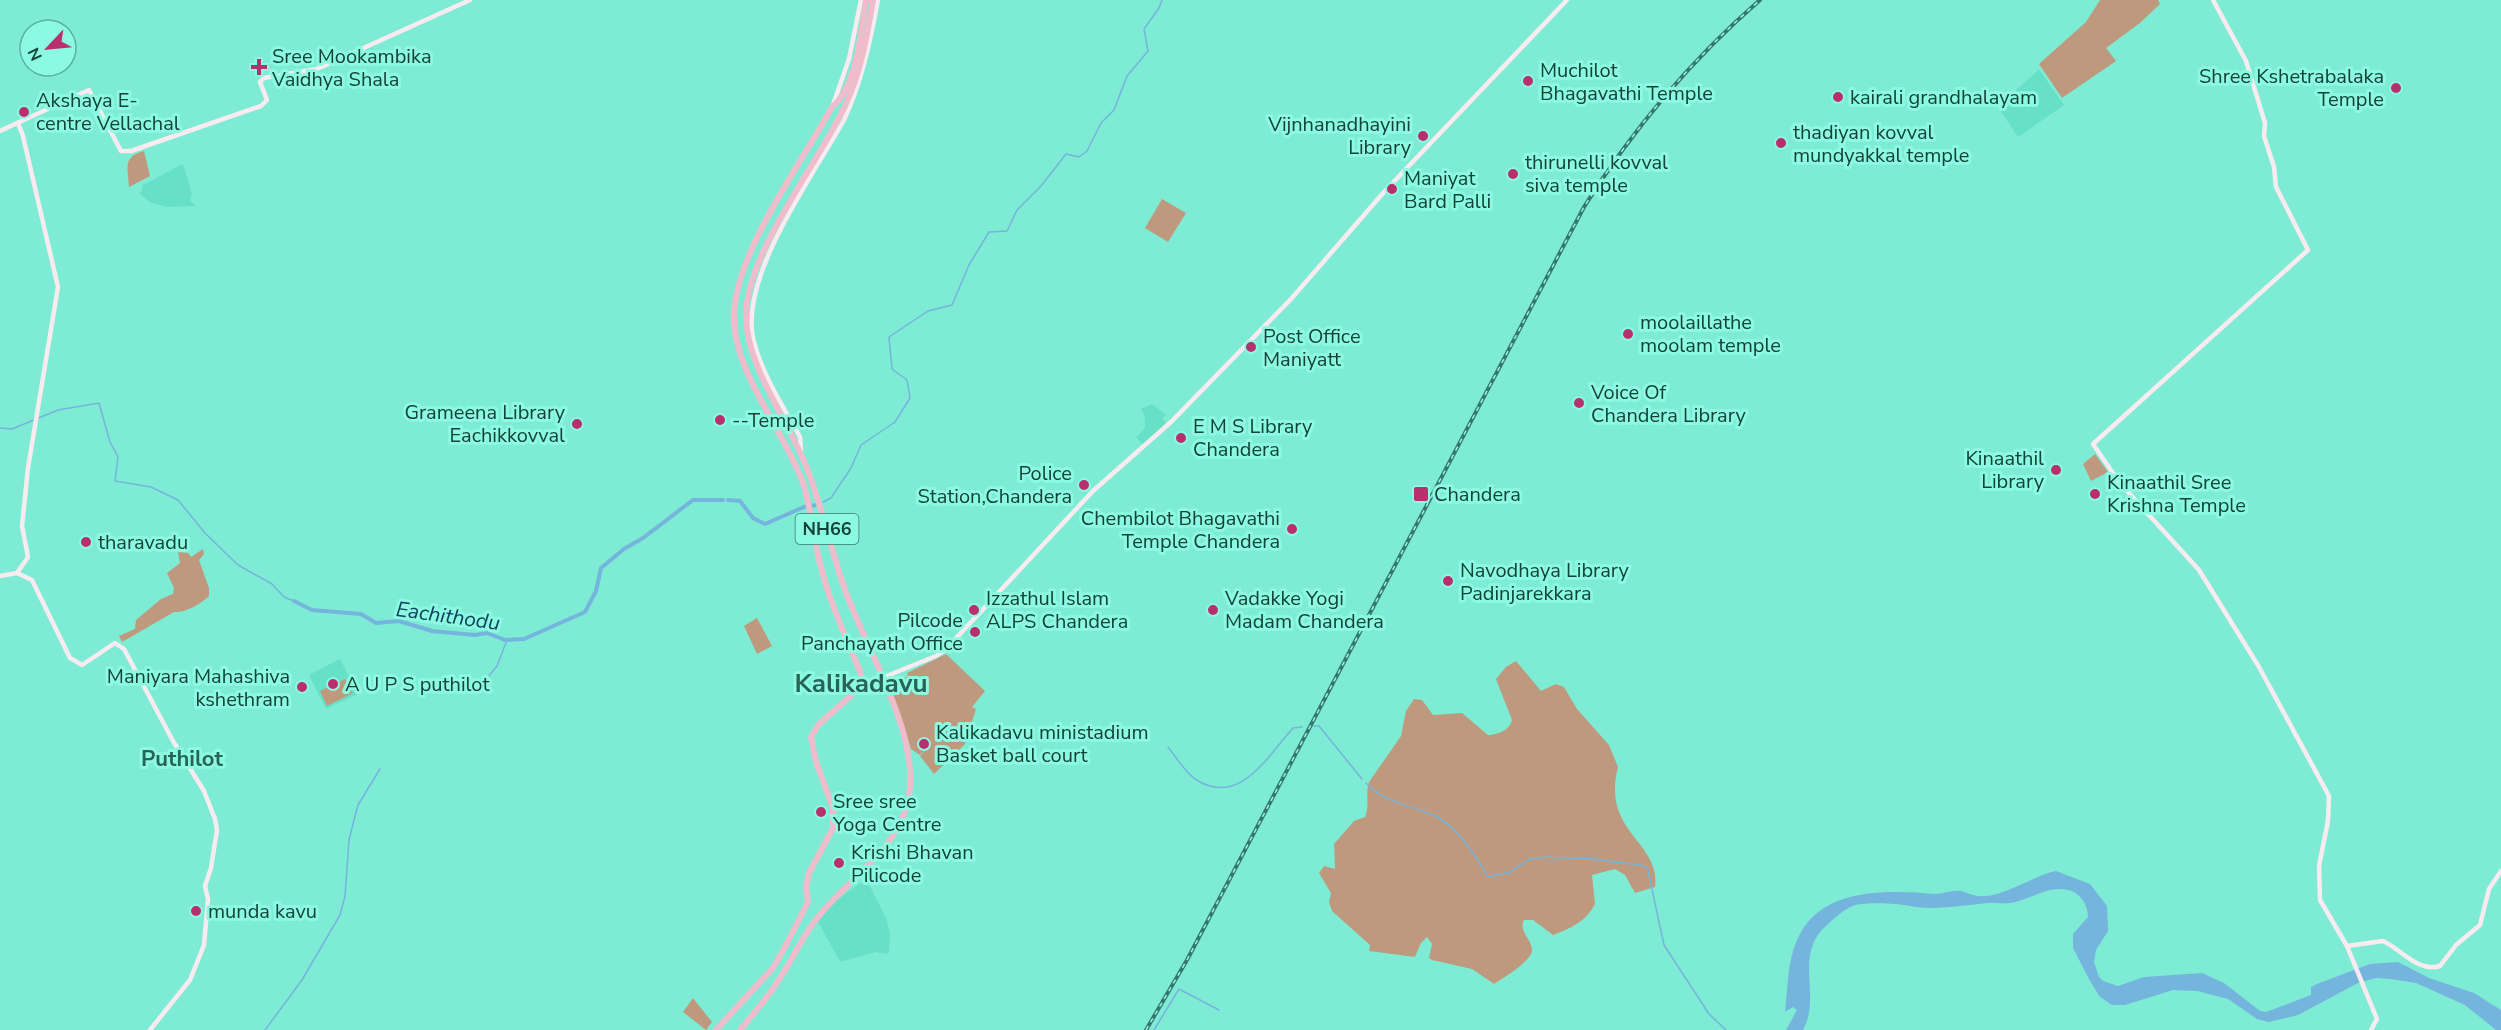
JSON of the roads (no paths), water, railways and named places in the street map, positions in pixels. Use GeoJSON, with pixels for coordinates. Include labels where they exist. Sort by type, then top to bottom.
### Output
{"type":"FeatureCollection","features":[{"type":"Feature","properties":{"kind":"highway","name":"NH66"},"geometry":{"type":"LineString","coordinates":[[862,686],[861,674],[821,567],[804,486],[794,459],[748,372],[738,341],[734,312],[739,285],[752,248],[832,107],[841,100],[853,66],[866,0]]}},
{"type":"Feature","properties":{"kind":"highway","name":"NH66"},"geometry":{"type":"LineString","coordinates":[[740,1030],[768,996],[813,923],[841,889],[881,852],[897,830],[904,813],[910,784],[910,762],[906,740],[883,677],[844,590],[816,489],[751,349],[746,304],[761,256],[834,127],[854,86],[876,0]]}},
{"type":"Feature","properties":{"kind":"highway"},"geometry":{"type":"LineString","coordinates":[[716,1030],[773,968],[808,902],[806,887],[809,873],[834,824],[832,808],[816,762],[812,737],[819,724],[862,686]]}},
{"type":"Feature","properties":{"kind":"main road"},"geometry":{"type":"LineString","coordinates":[[0,131],[89,90],[121,151],[131,151],[261,106],[267,100],[260,82],[264,78],[317,69],[470,0]]}},
{"type":"Feature","properties":{"kind":"main road"},"geometry":{"type":"LineString","coordinates":[[832,107],[849,59],[861,0]]}},
{"type":"Feature","properties":{"kind":"main road"},"geometry":{"type":"LineString","coordinates":[[862,686],[936,656],[945,650],[1089,495],[1171,422],[1291,299],[1387,189],[1567,0]]}},
{"type":"Feature","properties":{"kind":"main road"},"geometry":{"type":"LineString","coordinates":[[2212,0],[2246,61],[2265,123],[2264,136],[2274,167],[2276,187],[2307,250],[2093,444],[2120,482],[2199,570],[2259,667],[2329,796],[2328,821],[2319,866],[2320,900],[2347,946],[2371,1000],[2377,1019],[2371,1030]]}},
{"type":"Feature","properties":{"kind":"main road"},"geometry":{"type":"LineString","coordinates":[[17,573],[28,557],[22,526],[28,468],[51,340],[58,284],[18,123]]}},
{"type":"Feature","properties":{"kind":"main road"},"geometry":{"type":"LineString","coordinates":[[0,576],[17,573],[32,580],[70,658],[75,662],[82,665],[115,643],[124,649],[173,741],[204,791],[215,819],[217,830],[211,868],[205,886],[208,899],[204,945],[190,980],[150,1030]]}},
{"type":"Feature","properties":{"kind":"main road"},"geometry":{"type":"LineString","coordinates":[[2347,946],[2383,941],[2425,967],[2440,966],[2456,945],[2480,925],[2488,889],[2501,872]]}},
{"type":"Feature","properties":{"kind":"water"},"geometry":{"type":"Polygon","coordinates":[[[2056,871],[2090,884],[2107,906],[2108,931],[2096,950],[2094,962],[2099,977],[2103,981],[2118,986],[2144,977],[2202,973],[2224,983],[2260,1011],[2266,1012],[2311,995],[2311,987],[2317,984],[2370,964],[2398,962],[2429,978],[2474,993],[2501,1010],[2501,1030],[2496,1030],[2465,1005],[2416,983],[2376,978],[2358,983],[2298,1015],[2269,1022],[2257,1019],[2228,999],[2197,991],[2173,990],[2125,1005],[2112,1005],[2100,997],[2073,948],[2073,934],[2088,917],[2087,908],[2077,894],[2061,889],[2046,891],[2008,903],[1939,908],[1883,903],[1851,906],[1832,920],[1816,937],[1809,963],[1808,1017],[1803,1030],[1786,1030],[1797,1010],[1793,1007],[1785,1012],[1794,949],[1808,923],[1821,910],[1838,901],[1876,893],[1934,894],[1961,891],[1977,896],[1992,895],[2056,871]]]}},
{"type":"Feature","properties":{"kind":"waterway"},"geometry":{"type":"LineString","coordinates":[[823,502],[831,498],[851,468],[861,445],[895,422],[910,398],[907,380],[892,369],[889,337],[928,311],[952,305],[969,265],[989,232],[1007,231],[1017,210],[1041,186],[1066,154],[1079,157],[1087,151],[1101,123],[1114,110],[1127,76],[1148,51],[1144,29],[1162,0]]}},
{"type":"Feature","properties":{"kind":"waterway"},"geometry":{"type":"LineString","coordinates":[[0,428],[12,429],[58,410],[99,403],[110,442],[118,457],[115,481],[151,487],[178,500],[205,533],[238,565],[272,584],[284,597],[294,601]]}},
{"type":"Feature","properties":{"kind":"waterway","name":"Eachithodu"},"geometry":{"type":"LineString","coordinates":[[294,601],[312,610],[361,614],[376,623],[399,621],[432,631],[475,635],[487,633],[505,640],[524,639],[585,612],[596,591],[601,568],[693,500],[723,500]]}},
{"type":"Feature","properties":{"kind":"waterway","name":"Eachithodu"},"geometry":{"type":"LineString","coordinates":[[728,500],[740,501],[753,518],[765,524],[804,507],[817,505]]}},
{"type":"Feature","properties":{"kind":"waterway"},"geometry":{"type":"LineString","coordinates":[[483,683],[497,666],[507,640]]}},
{"type":"Feature","properties":{"kind":"waterway"},"geometry":{"type":"LineString","coordinates":[[1312,726],[1319,726],[1362,779]]}},
{"type":"Feature","properties":{"kind":"waterway"},"geometry":{"type":"LineString","coordinates":[[1168,747],[1195,779],[1211,786],[1225,787],[1238,783],[1251,775],[1293,728],[1302,727]]}},
{"type":"Feature","properties":{"kind":"waterway"},"geometry":{"type":"LineString","coordinates":[[265,1030],[302,980],[340,915],[345,896],[349,840],[358,805],[380,769]]}},
{"type":"Feature","properties":{"kind":"waterway"},"geometry":{"type":"LineString","coordinates":[[1366,783],[1381,795],[1433,815],[1449,825],[1471,851],[1488,877],[1510,872],[1530,859],[1544,857],[1592,859],[1647,866],[1664,945],[1709,1014],[1726,1030]]}},
{"type":"Feature","properties":{"kind":"waterway"},"geometry":{"type":"LineString","coordinates":[[1154,1030],[1179,989],[1219,1010]]}},
{"type":"Feature","properties":{"kind":"railway"},"geometry":{"type":"LineString","coordinates":[[1146,1030],[1187,960],[1584,207],[1622,150],[1664,97],[1710,47],[1760,0]]}},
{"type":"Feature","properties":{"kind":"place","name":"Sree Mookambika Vaidhya Shala"},"geometry":{"type":"Point","coordinates":[259,67]}},
{"type":"Feature","properties":{"kind":"place","name":"Muchilot Bhagavathi Temple"},"geometry":{"type":"Point","coordinates":[1528,81]}},
{"type":"Feature","properties":{"kind":"place","name":"Shree Kshetrabalaka Temple"},"geometry":{"type":"Point","coordinates":[2396,88]}},
{"type":"Feature","properties":{"kind":"place","name":"kairali grandhalayam"},"geometry":{"type":"Point","coordinates":[1838,97]}},
{"type":"Feature","properties":{"kind":"place","name":"Akshaya E- centre Vellachal"},"geometry":{"type":"Point","coordinates":[24,112]}},
{"type":"Feature","properties":{"kind":"place","name":"Vijnhanadhayini Library"},"geometry":{"type":"Point","coordinates":[1423,136]}},
{"type":"Feature","properties":{"kind":"place","name":"thadiyan kovval mundyakkal temple"},"geometry":{"type":"Point","coordinates":[1781,143]}},
{"type":"Feature","properties":{"kind":"place","name":"thirunelli kovval siva temple"},"geometry":{"type":"Point","coordinates":[1513,174]}},
{"type":"Feature","properties":{"kind":"place","name":"Maniyat Bard Palli"},"geometry":{"type":"Point","coordinates":[1392,189]}},
{"type":"Feature","properties":{"kind":"place","name":"moolaillathe moolam temple"},"geometry":{"type":"Point","coordinates":[1628,334]}},
{"type":"Feature","properties":{"kind":"place","name":"Post Office Maniyatt"},"geometry":{"type":"Point","coordinates":[1251,347]}},
{"type":"Feature","properties":{"kind":"place","name":"Voice Of Chandera Library"},"geometry":{"type":"Point","coordinates":[1579,403]}},
{"type":"Feature","properties":{"kind":"place","name":"--Temple"},"geometry":{"type":"Point","coordinates":[720,420]}},
{"type":"Feature","properties":{"kind":"place","name":"Grameena Library Eachikkovval"},"geometry":{"type":"Point","coordinates":[577,424]}},
{"type":"Feature","properties":{"kind":"place","name":"E M S Library Chandera"},"geometry":{"type":"Point","coordinates":[1181,438]}},
{"type":"Feature","properties":{"kind":"place","name":"Kinaathil Library"},"geometry":{"type":"Point","coordinates":[2056,470]}},
{"type":"Feature","properties":{"kind":"place","name":"Police Station,Chandera"},"geometry":{"type":"Point","coordinates":[1084,485]}},
{"type":"Feature","properties":{"kind":"place","name":"Chandera"},"geometry":{"type":"Point","coordinates":[1421,494]}},
{"type":"Feature","properties":{"kind":"place","name":"Kinaathil Sree Krishna Temple"},"geometry":{"type":"Point","coordinates":[2095,494]}},
{"type":"Feature","properties":{"kind":"place","name":"Chembilot Bhagavathi Temple Chandera"},"geometry":{"type":"Point","coordinates":[1292,529]}},
{"type":"Feature","properties":{"kind":"place","name":"tharavadu"},"geometry":{"type":"Point","coordinates":[86,542]}},
{"type":"Feature","properties":{"kind":"place","name":"Navodhaya Library Padinjarekkara"},"geometry":{"type":"Point","coordinates":[1448,581]}},
{"type":"Feature","properties":{"kind":"place","name":"Izzathul Islam ALPS Chandera"},"geometry":{"type":"Point","coordinates":[974,610]}},
{"type":"Feature","properties":{"kind":"place","name":"Vadakke Yogi Madam Chandera"},"geometry":{"type":"Point","coordinates":[1213,610]}},
{"type":"Feature","properties":{"kind":"place","name":"Pilcode Panchayath Office"},"geometry":{"type":"Point","coordinates":[975,632]}},
{"type":"Feature","properties":{"kind":"place","name":"A U P S puthilot"},"geometry":{"type":"Point","coordinates":[333,684]}},
{"type":"Feature","properties":{"kind":"place","name":"Maniyara Mahashiva kshethram"},"geometry":{"type":"Point","coordinates":[302,687]}},
{"type":"Feature","properties":{"kind":"place","name":"Kalikadavu ministadium Basket ball court"},"geometry":{"type":"Point","coordinates":[924,744]}},
{"type":"Feature","properties":{"kind":"place","name":"Sree sree Yoga Centre"},"geometry":{"type":"Point","coordinates":[821,812]}},
{"type":"Feature","properties":{"kind":"place","name":"Krishi Bhavan Pilicode"},"geometry":{"type":"Point","coordinates":[839,863]}},
{"type":"Feature","properties":{"kind":"place","name":"munda kavu"},"geometry":{"type":"Point","coordinates":[196,911]}},
{"type":"Feature","properties":{"kind":"district","name":"Kalikadavu"},"geometry":{"type":"Point","coordinates":[861,683]}},
{"type":"Feature","properties":{"kind":"district","name":"Puthilot"},"geometry":{"type":"Point","coordinates":[182,759]}}]}
